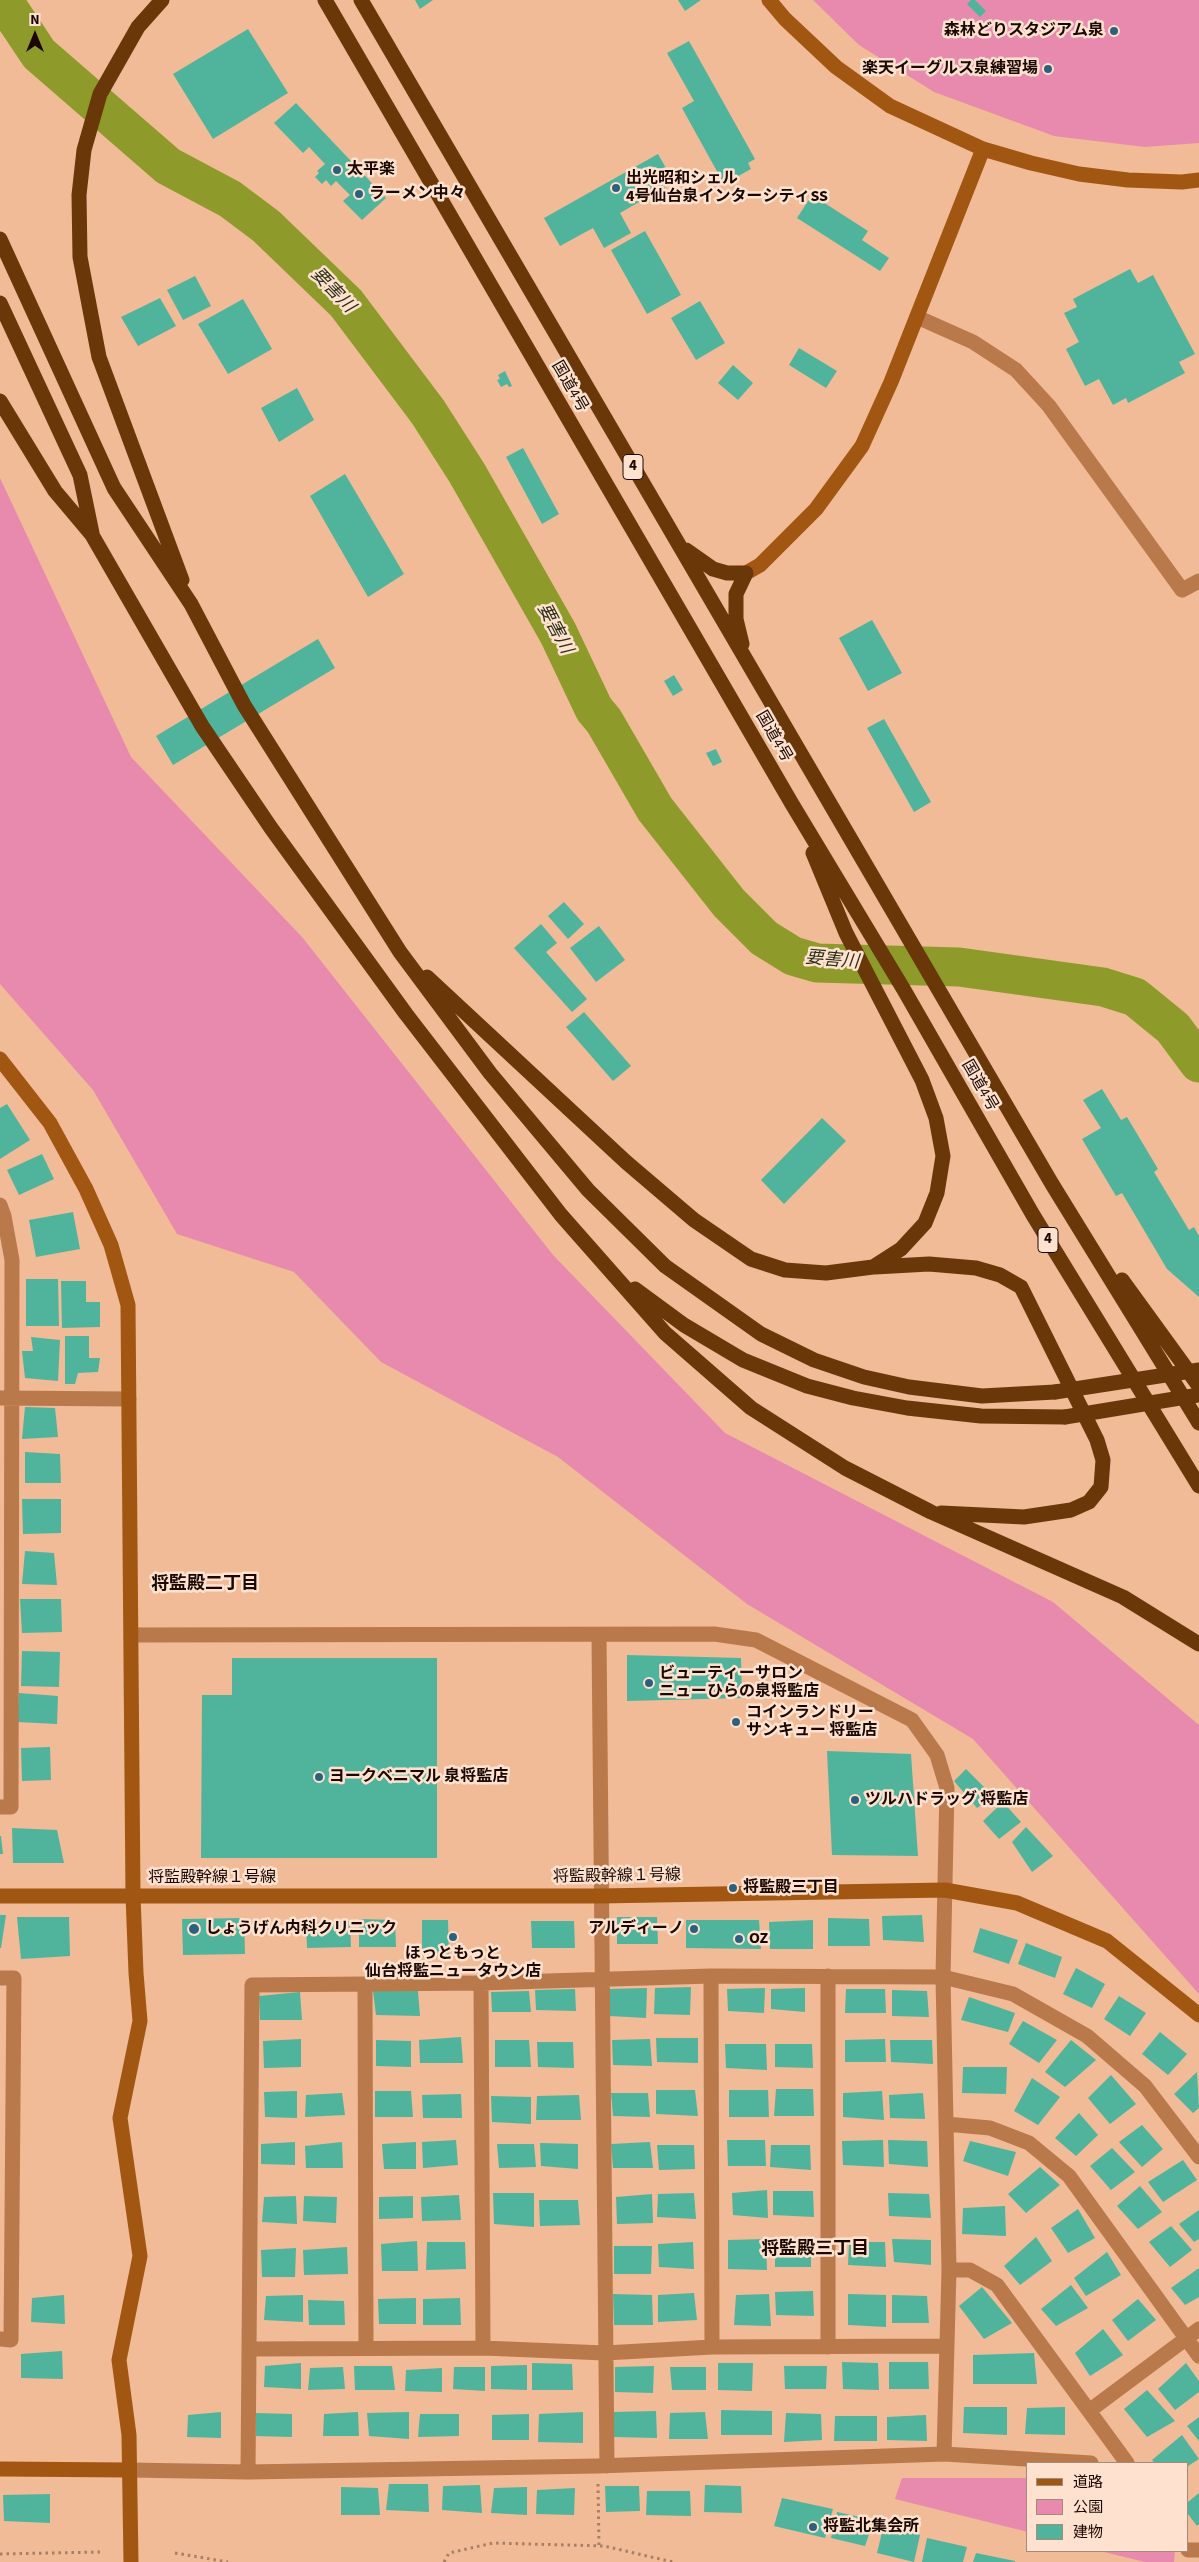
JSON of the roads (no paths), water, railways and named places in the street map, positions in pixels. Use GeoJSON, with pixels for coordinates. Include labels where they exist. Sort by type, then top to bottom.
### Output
{"type":"FeatureCollection","features":[{"type":"Feature","properties":{"kind":"highway"},"geometry":{"type":"LineString","coordinates":[[162,0],[138,28],[100,94],[84,150],[79,195],[80,257],[99,357],[191,604]]}},
{"type":"Feature","properties":{"kind":"highway","name":"国道4号"},"geometry":{"type":"LineString","coordinates":[[325,0],[792,804],[904,990],[1033,1215],[1199,1486]]}},
{"type":"Feature","properties":{"kind":"highway","name":"国道4号"},"geometry":{"type":"LineString","coordinates":[[361,0],[1052,1184],[1199,1423]]}},
{"type":"Feature","properties":{"kind":"highway"},"geometry":{"type":"LineString","coordinates":[[0,239],[114,488],[191,604],[244,705],[400,952],[490,1073],[588,1190],[665,1266],[760,1334],[822,1363],[864,1377],[909,1387],[982,1396],[1054,1392],[1199,1370]]}},
{"type":"Feature","properties":{"kind":"highway"},"geometry":{"type":"LineString","coordinates":[[0,303],[80,474],[92,535]]}},
{"type":"Feature","properties":{"kind":"highway"},"geometry":{"type":"LineString","coordinates":[[0,401],[55,490],[92,535],[202,726],[271,828],[406,1014],[561,1215],[665,1333],[751,1408],[845,1468],[931,1512],[1123,1597],[1199,1644]]}},
{"type":"Feature","properties":{"kind":"highway"},"geometry":{"type":"LineString","coordinates":[[677,543],[700,562],[713,569],[727,573],[746,573],[736,594],[736,619],[745,660]]}},
{"type":"Feature","properties":{"kind":"highway"},"geometry":{"type":"LineString","coordinates":[[792,804],[846,933],[922,1080],[936,1118],[943,1156],[937,1193],[925,1223],[901,1249],[873,1267]]}},
{"type":"Feature","properties":{"kind":"highway"},"geometry":{"type":"LineString","coordinates":[[400,952],[626,1162],[694,1220],[751,1259],[786,1270],[826,1273],[873,1267],[929,1264],[976,1268],[1000,1275],[1021,1287],[1097,1440],[1103,1460],[1102,1488],[1089,1502],[1070,1510],[1024,1517],[931,1512]]}},
{"type":"Feature","properties":{"kind":"highway"},"geometry":{"type":"LineString","coordinates":[[1052,1184],[1199,1386]]}},
{"type":"Feature","properties":{"kind":"highway"},"geometry":{"type":"LineString","coordinates":[[561,1215],[640,1293],[684,1325],[742,1360],[807,1386],[907,1408],[981,1416],[1064,1417],[1199,1395]]}},
{"type":"Feature","properties":{"kind":"street"},"geometry":{"type":"LineString","coordinates":[[769,0],[785,19],[836,67],[890,106],[983,149],[1079,174],[1128,180],[1199,180]]}},
{"type":"Feature","properties":{"kind":"street"},"geometry":{"type":"LineString","coordinates":[[746,573],[760,565],[816,509],[862,446],[917,318],[983,149]]}},
{"type":"Feature","properties":{"kind":"street"},"geometry":{"type":"LineString","coordinates":[[917,318],[973,342],[1016,370],[1049,406],[1182,590],[1199,581]]}},
{"type":"Feature","properties":{"kind":"street"},"geometry":{"type":"LineString","coordinates":[[0,1058],[50,1123],[86,1190],[111,1245],[128,1305],[133,1896],[140,2021],[120,2118],[140,2256],[119,2360],[129,2435],[129,2470],[132,2504],[131,2562]]}},
{"type":"Feature","properties":{"kind":"street"},"geometry":{"type":"LineString","coordinates":[[0,1205],[4,1216],[12,1260],[6,1398],[11,1807],[0,1807]]}},
{"type":"Feature","properties":{"kind":"street"},"geometry":{"type":"LineString","coordinates":[[6,1398],[129,1399]]}},
{"type":"Feature","properties":{"kind":"street"},"geometry":{"type":"LineString","coordinates":[[132,1635],[599,1636],[714,1634],[756,1640],[912,1720],[938,1755],[947,1788],[944,1977],[949,2270],[944,2454]]}},
{"type":"Feature","properties":{"kind":"street"},"geometry":{"type":"LineString","coordinates":[[599,1636],[604,2353],[602,2466]]}},
{"type":"Feature","properties":{"kind":"street","name":"将監殿幹線１号線"},"geometry":{"type":"LineString","coordinates":[[0,1896],[600,1896],[945,1890],[1017,1903],[1107,1941],[1199,2015]]}},
{"type":"Feature","properties":{"kind":"street"},"geometry":{"type":"LineString","coordinates":[[248,2472],[252,1985],[600,1981],[711,1976],[944,1977],[1013,1994],[1087,2036],[1145,2086],[1199,2157]]}},
{"type":"Feature","properties":{"kind":"street"},"geometry":{"type":"LineString","coordinates":[[711,1976],[712,2347]]}},
{"type":"Feature","properties":{"kind":"street"},"geometry":{"type":"LineString","coordinates":[[828,1976],[828,2347]]}},
{"type":"Feature","properties":{"kind":"street"},"geometry":{"type":"LineString","coordinates":[[0,1978],[14,1978],[11,2340],[0,2339]]}},
{"type":"Feature","properties":{"kind":"street"},"geometry":{"type":"LineString","coordinates":[[481,1983],[483,2348]]}},
{"type":"Feature","properties":{"kind":"street"},"geometry":{"type":"LineString","coordinates":[[365,1984],[366,2348]]}},
{"type":"Feature","properties":{"kind":"street"},"geometry":{"type":"LineString","coordinates":[[946,2124],[990,2128],[1029,2143],[1069,2176],[1199,2356]]}},
{"type":"Feature","properties":{"kind":"street"},"geometry":{"type":"LineString","coordinates":[[949,2270],[970,2270],[997,2284],[1126,2462]]}},
{"type":"Feature","properties":{"kind":"street"},"geometry":{"type":"LineString","coordinates":[[1089,2411],[1199,2328]]}},
{"type":"Feature","properties":{"kind":"street"},"geometry":{"type":"LineString","coordinates":[[250,2348],[483,2348],[604,2353],[712,2347],[946,2346]]}},
{"type":"Feature","properties":{"kind":"street"},"geometry":{"type":"LineString","coordinates":[[0,2469],[248,2472],[602,2466],[944,2454],[1074,2462]]}},
{"type":"Feature","properties":{"kind":"waterway","name":"要害川"},"geometry":{"type":"LineString","coordinates":[[3,0],[39,54],[168,166],[230,199],[266,226],[346,303],[428,412],[467,473],[558,633],[594,709],[604,721],[655,809],[729,903],[764,938],[793,956],[817,963],[959,967],[1103,987],[1135,997],[1173,1028],[1199,1063]]}},
{"type":"Feature","properties":{"kind":"place","name":"森林どりスタジアム泉"},"geometry":{"type":"Point","coordinates":[1114,31]}},
{"type":"Feature","properties":{"kind":"place","name":"楽天イーグルス泉練習場"},"geometry":{"type":"Point","coordinates":[1048,69]}},
{"type":"Feature","properties":{"kind":"place","name":"太平楽"},"geometry":{"type":"Point","coordinates":[337,170]}},
{"type":"Feature","properties":{"kind":"place","name":"出光昭和シェル 4号仙台泉インターシティSS"},"geometry":{"type":"Point","coordinates":[616,188]}},
{"type":"Feature","properties":{"kind":"place","name":"ラーメン中々"},"geometry":{"type":"Point","coordinates":[359,194]}},
{"type":"Feature","properties":{"kind":"place","name":"ビューティーサロン ニューひらの泉将監店"},"geometry":{"type":"Point","coordinates":[649,1683]}},
{"type":"Feature","properties":{"kind":"place","name":"コインランドリー サンキュー 将監店"},"geometry":{"type":"Point","coordinates":[736,1722]}},
{"type":"Feature","properties":{"kind":"place","name":"ヨークベニマル 泉将監店"},"geometry":{"type":"Point","coordinates":[319,1777]}},
{"type":"Feature","properties":{"kind":"place","name":"ツルハドラッグ 将監店"},"geometry":{"type":"Point","coordinates":[855,1800]}},
{"type":"Feature","properties":{"kind":"place","name":"将監殿三丁目"},"geometry":{"type":"Point","coordinates":[733,1888]}},
{"type":"Feature","properties":{"kind":"place","name":"しょうげん内科クリニック"},"geometry":{"type":"Point","coordinates":[194,1929]}},
{"type":"Feature","properties":{"kind":"place","name":"アルディーノ"},"geometry":{"type":"Point","coordinates":[694,1929]}},
{"type":"Feature","properties":{"kind":"place","name":"ほっともっと 仙台将監ニュータウン店"},"geometry":{"type":"Point","coordinates":[453,1937]}},
{"type":"Feature","properties":{"kind":"place","name":"OZ"},"geometry":{"type":"Point","coordinates":[739,1939]}},
{"type":"Feature","properties":{"kind":"place","name":"将監北集会所"},"geometry":{"type":"Point","coordinates":[813,2527]}},
{"type":"Feature","properties":{"kind":"district","name":"将監殿二丁目"},"geometry":{"type":"Point","coordinates":[205,1585]}},
{"type":"Feature","properties":{"kind":"district","name":"将監殿三丁目"},"geometry":{"type":"Point","coordinates":[815,2250]}}]}
